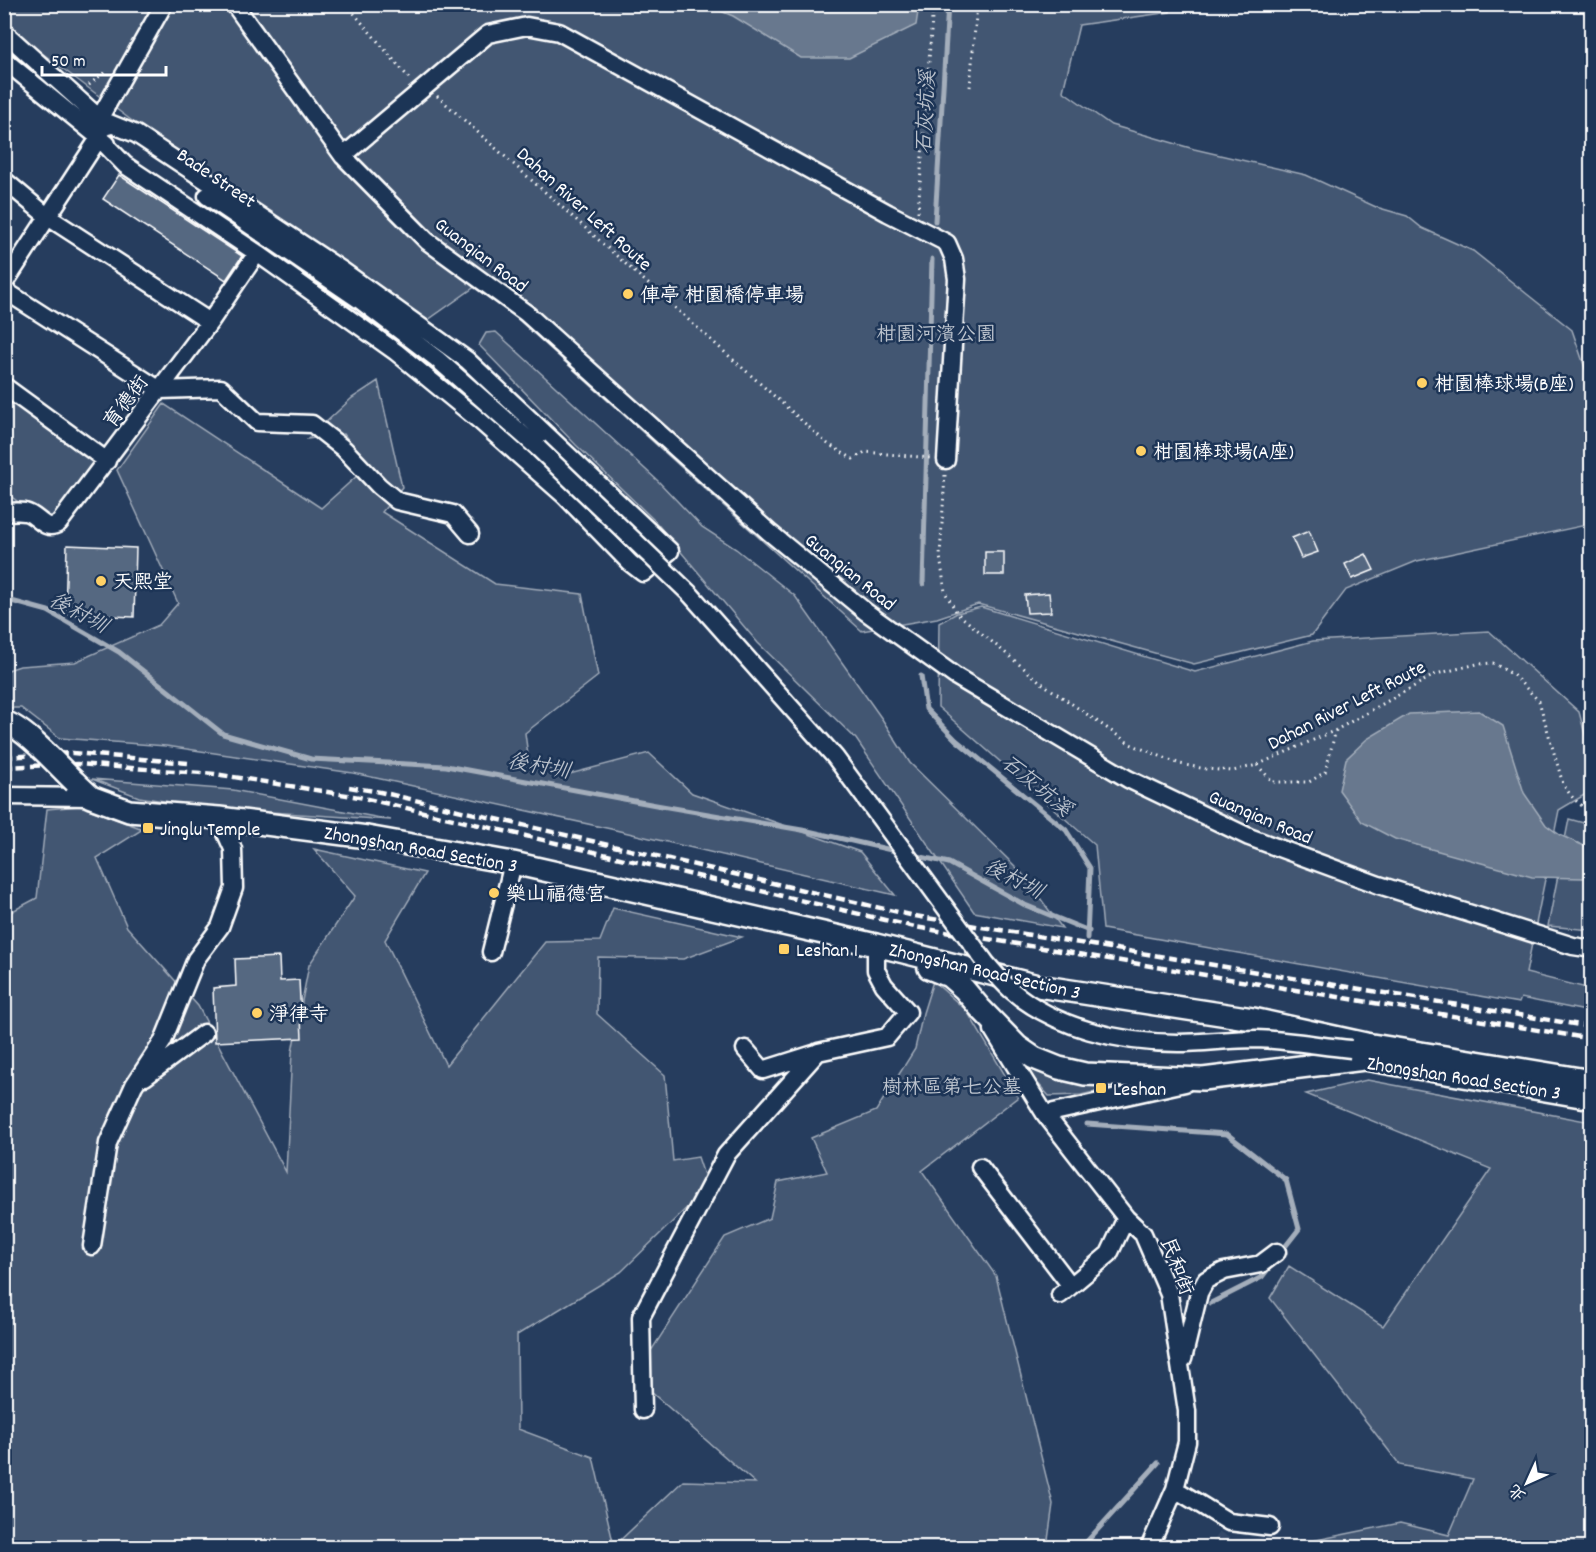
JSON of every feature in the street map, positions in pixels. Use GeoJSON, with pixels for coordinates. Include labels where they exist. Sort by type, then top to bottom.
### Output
{"type":"FeatureCollection","features":[{"type":"Feature","properties":{"kind":"main road","name":"Zhongshan Road Section 3"},"geometry":{"type":"LineString","coordinates":[[4,722],[11,723],[21,731],[92,797],[129,811],[368,837],[513,863],[876,945],[1038,986],[1253,1019],[1361,1050],[1592,1098]]}},
{"type":"Feature","properties":{"kind":"main road","name":"Zhongshan Road Section 3"},"geometry":{"type":"LineString","coordinates":[[876,945],[949,976],[964,988],[1018,1047],[1034,1058],[1059,1068],[1085,1074],[1203,1079],[1361,1050],[1592,1081]]}},
{"type":"Feature","properties":{"kind":"street"},"geometry":{"type":"LineString","coordinates":[[4,284],[99,138],[99,119],[164,4]]}},
{"type":"Feature","properties":{"kind":"street","name":"Guanqian Road"},"geometry":{"type":"LineString","coordinates":[[234,4],[343,156],[427,241],[526,313],[769,532],[866,612],[955,676],[1128,779],[1249,837],[1379,885],[1592,950]]}},
{"type":"Feature","properties":{"kind":"street"},"geometry":{"type":"LineString","coordinates":[[343,156],[488,34],[527,26],[559,32],[946,243],[954,259],[957,279],[939,459]]}},
{"type":"Feature","properties":{"kind":"street","name":"Bade Street"},"geometry":{"type":"LineString","coordinates":[[4,32],[99,119],[361,301],[437,359],[538,448],[691,596],[835,758],[986,963],[1010,989],[1025,1001],[1044,1013],[1077,1026],[1147,1042],[1180,1043],[1256,1039],[1361,1050]]}},
{"type":"Feature","properties":{"kind":"street","name":"Bade Street"},"geometry":{"type":"LineString","coordinates":[[4,60],[99,138],[249,238],[416,343]]}},
{"type":"Feature","properties":{"kind":"street"},"geometry":{"type":"LineString","coordinates":[[99,119],[136,134],[343,271],[467,360],[670,551],[643,573],[630,563],[565,496],[480,421],[396,352],[257,253],[125,165],[99,138]]}},
{"type":"Feature","properties":{"kind":"street"},"geometry":{"type":"LineString","coordinates":[[4,180],[48,217],[210,322]]}},
{"type":"Feature","properties":{"kind":"street","name":"育德街"},"geometry":{"type":"LineString","coordinates":[[4,512],[27,512],[53,527],[59,523],[210,322],[257,253]]}},
{"type":"Feature","properties":{"kind":"street"},"geometry":{"type":"LineString","coordinates":[[4,290],[160,390],[221,388],[257,422],[312,424],[344,449],[379,486],[397,501],[453,514],[470,534]]}},
{"type":"Feature","properties":{"kind":"street"},"geometry":{"type":"LineString","coordinates":[[4,386],[107,461]]}},
{"type":"Feature","properties":{"kind":"street"},"geometry":{"type":"LineString","coordinates":[[4,796],[92,797]]}},
{"type":"Feature","properties":{"kind":"street"},"geometry":{"type":"LineString","coordinates":[[92,1246],[108,1143],[134,1085],[163,1041],[196,959],[220,927],[234,888],[233,849],[219,819]]}},
{"type":"Feature","properties":{"kind":"street"},"geometry":{"type":"LineString","coordinates":[[491,952],[513,863]]}},
{"type":"Feature","properties":{"kind":"street"},"geometry":{"type":"LineString","coordinates":[[745,1049],[763,1070],[818,1052],[887,1037],[908,1012],[884,986],[876,970],[876,945]]}},
{"type":"Feature","properties":{"kind":"street","name":"民和街"},"geometry":{"type":"LineString","coordinates":[[980,1008],[1045,1114],[1126,1218],[1143,1234],[1169,1294],[1187,1411],[1187,1442],[1174,1489],[1149,1548]]}},
{"type":"Feature","properties":{"kind":"street"},"geometry":{"type":"LineString","coordinates":[[134,1085],[204,1033]]}},
{"type":"Feature","properties":{"kind":"street"},"geometry":{"type":"LineString","coordinates":[[643,1410],[641,1317],[726,1155],[818,1052]]}},
{"type":"Feature","properties":{"kind":"street"},"geometry":{"type":"LineString","coordinates":[[1045,1114],[1203,1079]]}},
{"type":"Feature","properties":{"kind":"street"},"geometry":{"type":"LineString","coordinates":[[980,1167],[1066,1291],[1109,1254],[1126,1218]]}},
{"type":"Feature","properties":{"kind":"street"},"geometry":{"type":"LineString","coordinates":[[1181,1367],[1199,1293],[1206,1280],[1224,1272],[1261,1264],[1278,1252]]}},
{"type":"Feature","properties":{"kind":"street"},"geometry":{"type":"LineString","coordinates":[[1174,1489],[1229,1522],[1270,1527]]}},
{"type":"Feature","properties":{"kind":"path","name":"Dahan River Left Route"},"geometry":{"type":"LineString","coordinates":[[346,4],[420,90],[436,96],[828,444],[853,459],[865,452],[907,454],[939,459],[940,556],[945,592],[957,614],[1043,684],[1130,744],[1180,764],[1206,770],[1233,771],[1257,765],[1336,730],[1436,674],[1477,664],[1493,663],[1512,674],[1539,701],[1563,784],[1580,806],[1592,811]]}},
{"type":"Feature","properties":{"kind":"path"},"geometry":{"type":"LineString","coordinates":[[917,229],[933,4]]}},
{"type":"Feature","properties":{"kind":"path"},"geometry":{"type":"LineString","coordinates":[[970,87],[977,4]]}},
{"type":"Feature","properties":{"kind":"path"},"geometry":{"type":"LineString","coordinates":[[1257,765],[1273,782],[1309,782],[1325,772],[1336,730]]}},
{"type":"Feature","properties":{"kind":"shaded area"},"geometry":{"type":"Polygon","coordinates":[[[706,5],[919,5],[916,25],[849,58],[801,58],[733,16],[706,5]]]}},
{"type":"Feature","properties":{"kind":"shaded area"},"geometry":{"type":"Polygon","coordinates":[[[1479,711],[1503,726],[1524,793],[1546,825],[1560,835],[1591,849],[1591,873],[1583,878],[1532,877],[1395,839],[1362,822],[1339,790],[1346,759],[1367,739],[1409,714],[1479,711]]]}},
{"type":"Feature","properties":{"kind":"shaded area"},"geometry":{"type":"Polygon","coordinates":[[[1220,1532],[1244,1547],[1209,1547],[1220,1532]]]}},
{"type":"Feature","properties":{"kind":"green space","name":"柑園河濱公園"},"geometry":{"type":"Polygon","coordinates":[[[4,5],[1171,5],[1170,12],[1079,25],[1063,91],[1111,125],[1194,149],[1306,175],[1376,207],[1407,216],[1422,228],[1473,251],[1572,330],[1591,385],[1591,524],[1417,561],[1346,590],[1312,635],[1194,664],[978,604],[937,618],[862,631],[479,284],[425,322],[184,160],[30,44],[5,20],[4,5]]]}},
{"type":"Feature","properties":{"kind":"green space"},"geometry":{"type":"Polygon","coordinates":[[[496,332],[658,481],[702,527],[736,549],[795,596],[882,719],[910,763],[1021,872],[1062,928],[974,912],[856,739],[758,643],[654,520],[576,445],[479,345],[486,333],[496,332]]]}},
{"type":"Feature","properties":{"kind":"green space"},"geometry":{"type":"Polygon","coordinates":[[[378,381],[402,487],[382,512],[495,584],[582,594],[598,676],[525,733],[529,763],[566,775],[649,753],[692,793],[860,852],[895,895],[611,829],[353,773],[166,746],[60,738],[21,708],[5,708],[5,671],[20,666],[75,662],[159,625],[178,603],[117,470],[164,404],[321,508],[367,467],[344,434],[308,439],[352,398],[378,381]]]}},
{"type":"Feature","properties":{"kind":"green space"},"geometry":{"type":"Polygon","coordinates":[[[4,394],[97,464],[56,519],[44,521],[5,492],[4,394]]]}},
{"type":"Feature","properties":{"kind":"green space"},"geometry":{"type":"Polygon","coordinates":[[[981,607],[1195,672],[1313,641],[1489,631],[1579,712],[1591,756],[1591,791],[1559,810],[1526,973],[1591,989],[1591,1012],[1521,998],[1519,1003],[1103,929],[1095,845],[938,707],[939,623],[957,613],[981,607]]]}},
{"type":"Feature","properties":{"kind":"green space"},"geometry":{"type":"Polygon","coordinates":[[[92,779],[233,790],[391,820],[207,808],[139,797],[92,779]]]}},
{"type":"Feature","properties":{"kind":"green space","name":"樹林區第七公墓"},"geometry":{"type":"Polygon","coordinates":[[[80,806],[143,829],[97,858],[127,927],[198,1006],[286,1172],[292,1052],[309,965],[355,896],[314,849],[425,873],[385,940],[446,1065],[545,942],[600,941],[613,908],[742,937],[683,959],[598,957],[597,1014],[665,1075],[673,1161],[698,1157],[708,1187],[621,1272],[517,1335],[518,1429],[593,1457],[614,1546],[683,1481],[755,1483],[634,1377],[725,1237],[770,1218],[778,1182],[827,1172],[811,1138],[876,1111],[915,1049],[933,981],[967,1011],[1018,1097],[922,1171],[996,1276],[1053,1504],[1047,1547],[5,1547],[5,915],[37,898],[47,809],[80,806]]]}},
{"type":"Feature","properties":{"kind":"green space"},"geometry":{"type":"Polygon","coordinates":[[[1569,819],[1591,825],[1591,930],[1548,926],[1569,819]]]}},
{"type":"Feature","properties":{"kind":"green space"},"geometry":{"type":"Polygon","coordinates":[[[1022,1061],[1074,1083],[1132,1083],[1081,1095],[1049,1096],[1020,1063],[1022,1061]]]}},
{"type":"Feature","properties":{"kind":"green space"},"geometry":{"type":"Polygon","coordinates":[[[1367,1080],[1591,1122],[1591,1547],[1282,1547],[1400,1523],[1449,1535],[1473,1479],[1400,1465],[1270,1298],[1289,1266],[1383,1326],[1491,1169],[1306,1094],[1367,1080]]]}},
{"type":"Feature","properties":{"kind":"building"},"geometry":{"type":"Polygon","coordinates":[[[119,175],[242,256],[226,280],[103,199],[119,175]]]}},
{"type":"Feature","properties":{"kind":"building"},"geometry":{"type":"Polygon","coordinates":[[[1309,531],[1318,552],[1301,558],[1292,538],[1309,531]]]}},
{"type":"Feature","properties":{"kind":"building","name":"天熙堂"},"geometry":{"type":"Polygon","coordinates":[[[67,545],[136,548],[134,617],[65,614],[67,545]]]}},
{"type":"Feature","properties":{"kind":"building"},"geometry":{"type":"Polygon","coordinates":[[[985,552],[1004,552],[1004,575],[985,575],[985,552]]]}},
{"type":"Feature","properties":{"kind":"building"},"geometry":{"type":"Polygon","coordinates":[[[1366,554],[1374,570],[1352,579],[1345,564],[1366,554]]]}},
{"type":"Feature","properties":{"kind":"building"},"geometry":{"type":"Polygon","coordinates":[[[1049,593],[1051,612],[1027,613],[1025,595],[1049,593]]]}},
{"type":"Feature","properties":{"kind":"building","name":"淨律寺"},"geometry":{"type":"Polygon","coordinates":[[[279,957],[280,981],[299,980],[302,1038],[215,1042],[213,988],[236,986],[235,959],[279,957]]]}},
{"type":"Feature","properties":{"kind":"waterway","name":"石灰坑溪"},"geometry":{"type":"LineString","coordinates":[[935,221],[948,4]]}},
{"type":"Feature","properties":{"kind":"waterway","name":"石灰坑溪"},"geometry":{"type":"LineString","coordinates":[[923,584],[932,259]]}},
{"type":"Feature","properties":{"kind":"waterway","name":"後村圳"},"geometry":{"type":"LineString","coordinates":[[4,599],[48,611],[119,652],[223,734],[311,759],[446,766],[808,831],[900,852]]}},
{"type":"Feature","properties":{"kind":"waterway","name":"石灰坑溪"},"geometry":{"type":"LineString","coordinates":[[921,676],[926,709],[956,740],[1066,830],[1090,868],[1087,938]]}},
{"type":"Feature","properties":{"kind":"waterway","name":"後村圳"},"geometry":{"type":"LineString","coordinates":[[912,855],[949,863],[1025,905],[1089,931]]}},
{"type":"Feature","properties":{"kind":"waterway","name":"石灰坑溪"},"geometry":{"type":"LineString","coordinates":[[1087,1124],[1227,1134],[1286,1180],[1299,1229],[1281,1252]]}},
{"type":"Feature","properties":{"kind":"waterway","name":"石灰坑溪"},"geometry":{"type":"LineString","coordinates":[[1211,1303],[1262,1277],[1272,1264]]}},
{"type":"Feature","properties":{"kind":"waterway","name":"石灰坑溪"},"geometry":{"type":"LineString","coordinates":[[1081,1548],[1158,1463]]}},
{"type":"Feature","properties":{"kind":"railway"},"geometry":{"type":"LineString","coordinates":[[4,757],[73,753],[189,763]]}},
{"type":"Feature","properties":{"kind":"railway"},"geometry":{"type":"LineString","coordinates":[[4,767],[77,764],[215,774],[359,797],[915,927],[1592,1039]]}},
{"type":"Feature","properties":{"kind":"railway"},"geometry":{"type":"LineString","coordinates":[[349,787],[380,792],[915,916],[1592,1027]]}},
{"type":"Feature","properties":{"kind":"place","name":"俥亭 柑園橋停車場"},"geometry":{"type":"Point","coordinates":[628,294]}},
{"type":"Feature","properties":{"kind":"place","name":"柑園棒球場(B座)"},"geometry":{"type":"Point","coordinates":[1422,383]}},
{"type":"Feature","properties":{"kind":"place","name":"柑園棒球場(A座)"},"geometry":{"type":"Point","coordinates":[1141,451]}},
{"type":"Feature","properties":{"kind":"place","name":"天熙堂"},"geometry":{"type":"Point","coordinates":[101,581]}},
{"type":"Feature","properties":{"kind":"place","name":"Jinglu Temple"},"geometry":{"type":"Point","coordinates":[148,828]}},
{"type":"Feature","properties":{"kind":"place","name":"樂山福德宮"},"geometry":{"type":"Point","coordinates":[494,893]}},
{"type":"Feature","properties":{"kind":"place","name":"Leshan 1"},"geometry":{"type":"Point","coordinates":[784,949]}},
{"type":"Feature","properties":{"kind":"place","name":"淨律寺"},"geometry":{"type":"Point","coordinates":[257,1013]}},
{"type":"Feature","properties":{"kind":"place","name":"Leshan"},"geometry":{"type":"Point","coordinates":[1101,1088]}}]}
